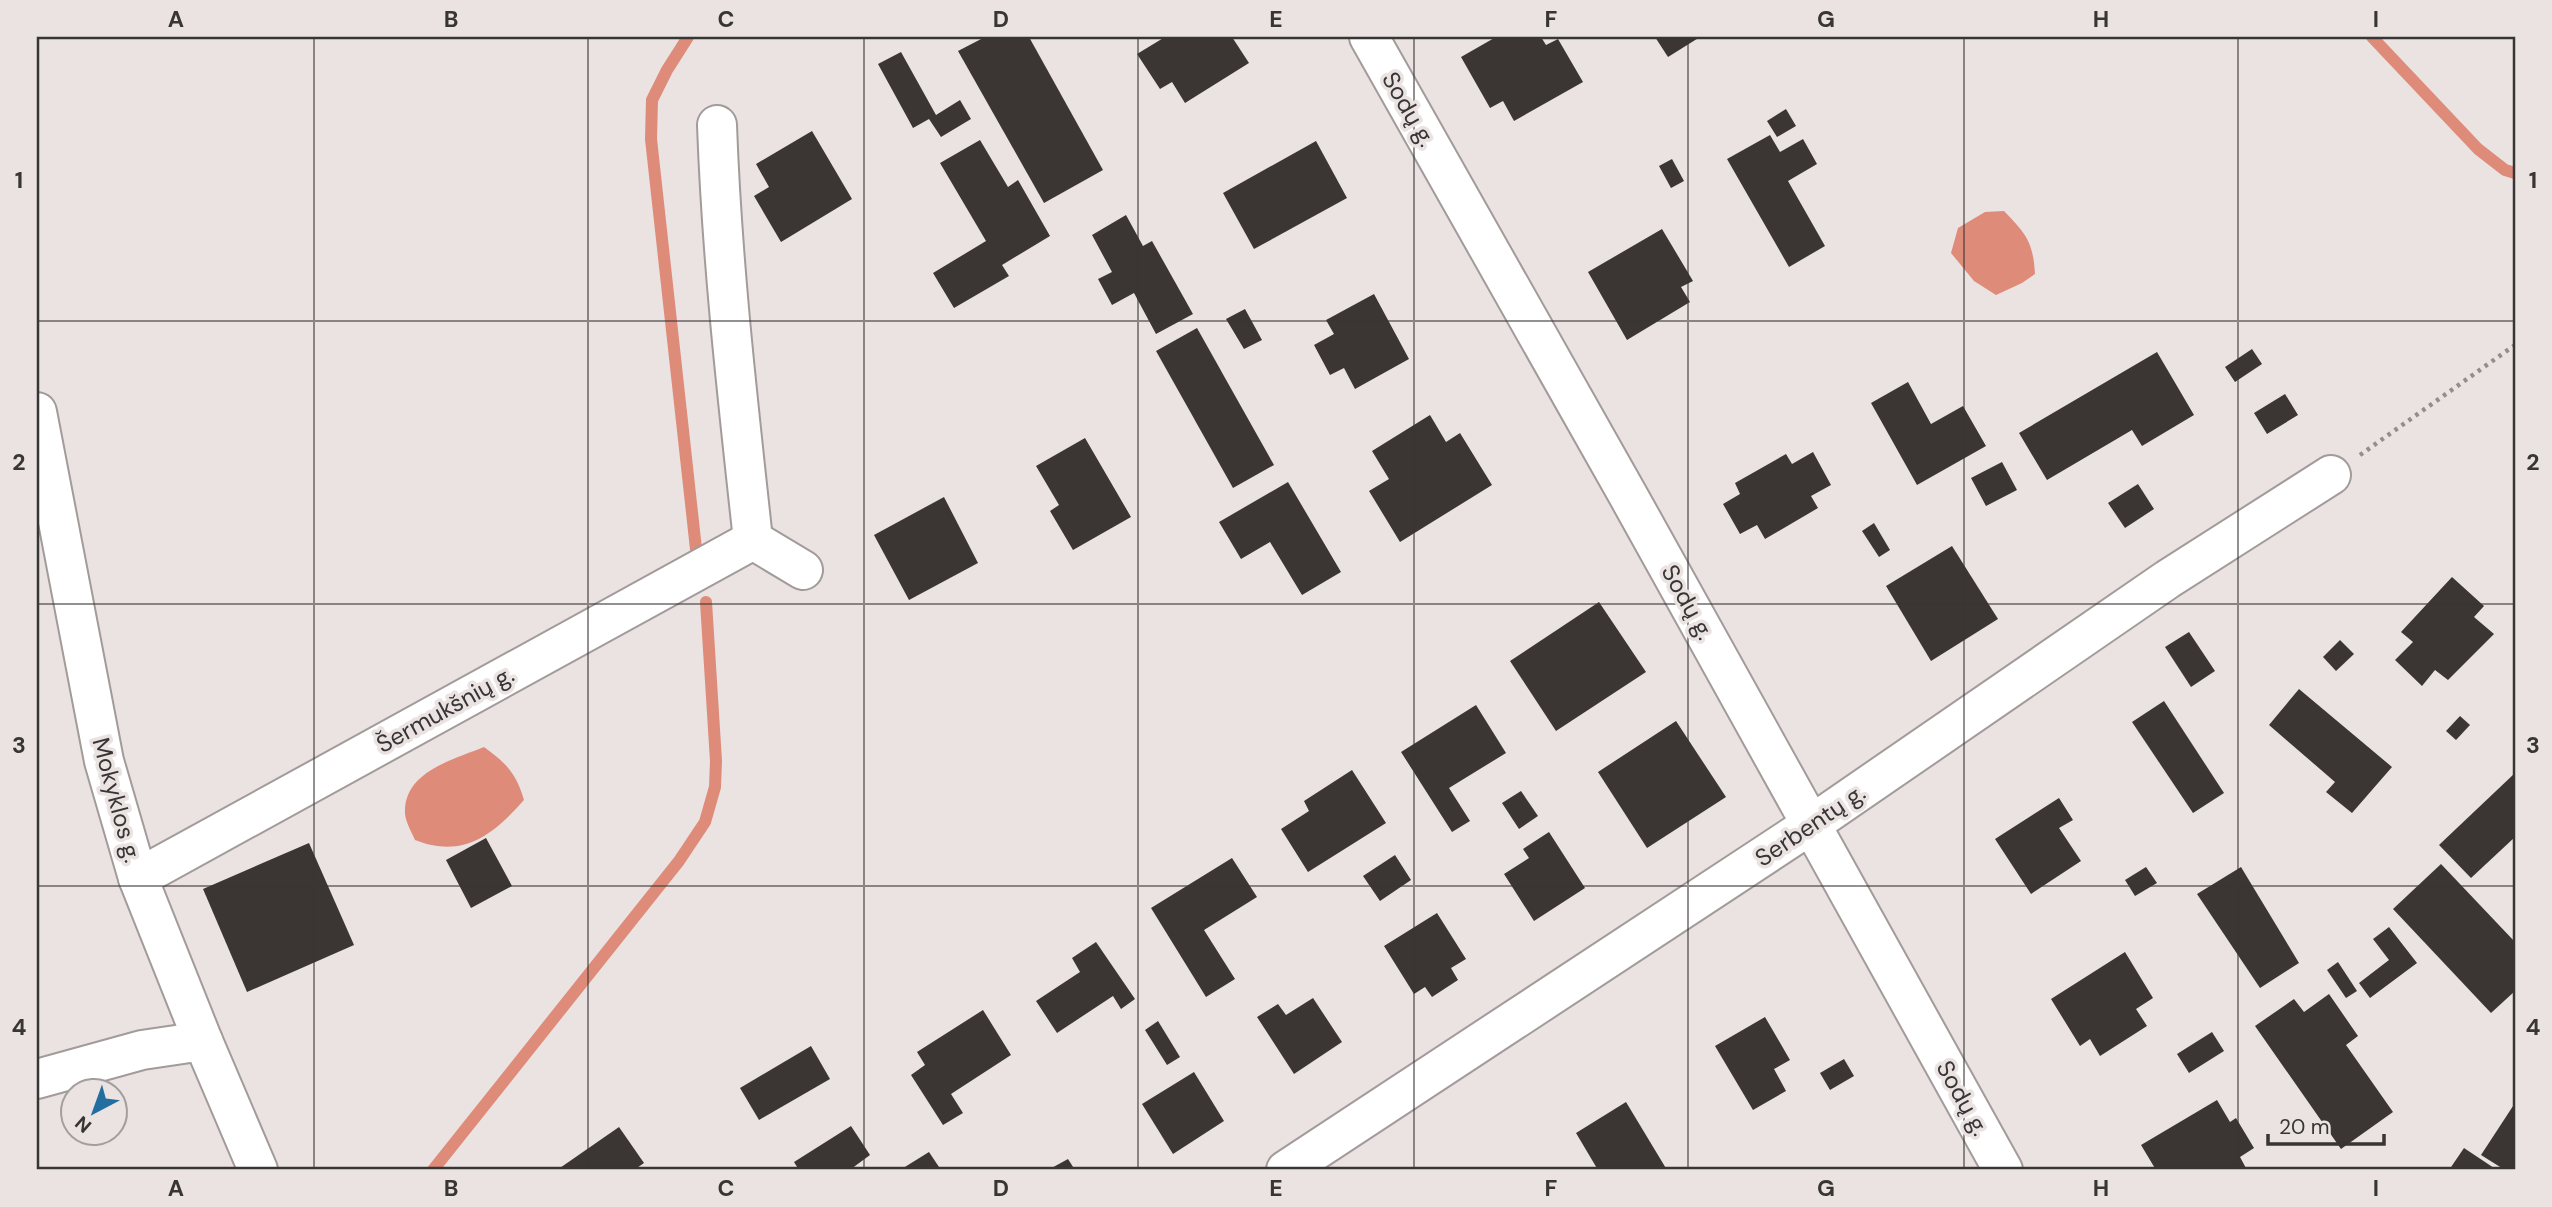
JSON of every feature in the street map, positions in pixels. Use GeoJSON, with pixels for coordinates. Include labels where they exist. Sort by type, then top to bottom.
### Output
{"type":"FeatureCollection","features":[{"type":"Feature","properties":{"kind":"street","name":"Sodų g."},"geometry":{"type":"LineString","coordinates":[[1369,37],[1812,824],[2003,1170]]}},
{"type":"Feature","properties":{"kind":"street"},"geometry":{"type":"LineString","coordinates":[[717,125],[729,326],[753,540],[803,569]]}},
{"type":"Feature","properties":{"kind":"street","name":"Mokyklos g."},"geometry":{"type":"LineString","coordinates":[[37,412],[104,761],[138,878],[258,1170]]}},
{"type":"Feature","properties":{"kind":"street","name":"Serbentų g."},"geometry":{"type":"LineString","coordinates":[[1286,1170],[1812,824],[2168,579],[2331,475]]}},
{"type":"Feature","properties":{"kind":"street","name":"Šermukšnių g."},"geometry":{"type":"LineString","coordinates":[[138,878],[753,540]]}},
{"type":"Feature","properties":{"kind":"street"},"geometry":{"type":"LineString","coordinates":[[37,1079],[142,1051],[203,1041]]}},
{"type":"Feature","properties":{"kind":"path"},"geometry":{"type":"LineString","coordinates":[[2331,475],[2515,345]]}},
{"type":"Feature","properties":{"kind":"shaded area"},"geometry":{"type":"Polygon","coordinates":[[[2004,211],[2027,239],[2035,274],[1996,295],[1974,281],[1951,253],[1958,228],[1985,212],[2004,211]]]}},
{"type":"Feature","properties":{"kind":"shaded area"},"geometry":{"type":"Polygon","coordinates":[[[484,747],[509,769],[524,800],[501,824],[476,840],[448,847],[415,840],[405,814],[412,788],[421,778],[444,763],[484,747]]]}},
{"type":"Feature","properties":{"kind":"building"},"geometry":{"type":"Polygon","coordinates":[[[985,37],[1029,37],[1103,170],[1044,203],[958,51],[985,37]]]}},
{"type":"Feature","properties":{"kind":"building"},"geometry":{"type":"Polygon","coordinates":[[[1165,37],[1232,37],[1249,63],[1185,103],[1172,82],[1160,89],[1137,54],[1165,37]]]}},
{"type":"Feature","properties":{"kind":"building"},"geometry":{"type":"Polygon","coordinates":[[[1496,37],[1541,37],[1546,45],[1558,39],[1583,82],[1514,121],[1503,101],[1490,108],[1461,57],[1496,37]]]}},
{"type":"Feature","properties":{"kind":"building"},"geometry":{"type":"Polygon","coordinates":[[[1655,37],[1700,37],[1668,57],[1655,37]]]}},
{"type":"Feature","properties":{"kind":"building"},"geometry":{"type":"Polygon","coordinates":[[[901,52],[936,115],[960,100],[971,119],[941,137],[929,119],[913,128],[878,64],[901,52]]]}},
{"type":"Feature","properties":{"kind":"building"},"geometry":{"type":"Polygon","coordinates":[[[1786,109],[1796,126],[1777,137],[1767,121],[1786,109]]]}},
{"type":"Feature","properties":{"kind":"building"},"geometry":{"type":"Polygon","coordinates":[[[812,131],[852,199],[781,242],[754,196],[769,187],[756,164],[812,131]]]}},
{"type":"Feature","properties":{"kind":"building"},"geometry":{"type":"Polygon","coordinates":[[[1770,135],[1780,152],[1803,139],[1817,164],[1788,181],[1825,246],[1789,267],[1727,159],[1770,135]]]}},
{"type":"Feature","properties":{"kind":"building"},"geometry":{"type":"Polygon","coordinates":[[[980,140],[1008,187],[1018,180],[1050,236],[1002,265],[1009,276],[954,308],[933,273],[986,241],[940,163],[980,140]]]}},
{"type":"Feature","properties":{"kind":"building"},"geometry":{"type":"Polygon","coordinates":[[[1316,141],[1347,198],[1254,249],[1223,193],[1316,141]]]}},
{"type":"Feature","properties":{"kind":"building"},"geometry":{"type":"Polygon","coordinates":[[[1672,159],[1684,181],[1671,188],[1659,166],[1672,159]]]}},
{"type":"Feature","properties":{"kind":"building"},"geometry":{"type":"Polygon","coordinates":[[[1126,215],[1143,246],[1152,241],[1193,314],[1156,334],[1134,293],[1112,305],[1098,279],[1112,272],[1092,235],[1126,215]]]}},
{"type":"Feature","properties":{"kind":"building"},"geometry":{"type":"Polygon","coordinates":[[[1662,229],[1693,281],[1681,287],[1690,302],[1627,340],[1588,272],[1662,229]]]}},
{"type":"Feature","properties":{"kind":"building"},"geometry":{"type":"Polygon","coordinates":[[[1374,294],[1409,359],[1355,389],[1344,368],[1330,375],[1314,345],[1334,334],[1326,320],[1374,294]]]}},
{"type":"Feature","properties":{"kind":"building"},"geometry":{"type":"Polygon","coordinates":[[[1245,309],[1262,340],[1244,349],[1226,319],[1245,309]]]}},
{"type":"Feature","properties":{"kind":"building"},"geometry":{"type":"Polygon","coordinates":[[[1197,328],[1274,465],[1233,488],[1156,351],[1197,328]]]}},
{"type":"Feature","properties":{"kind":"building"},"geometry":{"type":"Polygon","coordinates":[[[2252,349],[2262,364],[2235,382],[2225,367],[2252,349]]]}},
{"type":"Feature","properties":{"kind":"building"},"geometry":{"type":"Polygon","coordinates":[[[2157,352],[2194,415],[2142,446],[2132,430],[2047,480],[2019,433],[2157,352]]]}},
{"type":"Feature","properties":{"kind":"building"},"geometry":{"type":"Polygon","coordinates":[[[1908,382],[1931,424],[1963,406],[1986,446],[1917,485],[1871,403],[1908,382]]]}},
{"type":"Feature","properties":{"kind":"building"},"geometry":{"type":"Polygon","coordinates":[[[2285,394],[2298,415],[2267,434],[2254,413],[2285,394]]]}},
{"type":"Feature","properties":{"kind":"building"},"geometry":{"type":"Polygon","coordinates":[[[1430,415],[1446,442],[1460,433],[1492,485],[1400,542],[1369,491],[1389,479],[1372,451],[1430,415]]]}},
{"type":"Feature","properties":{"kind":"building"},"geometry":{"type":"Polygon","coordinates":[[[1085,438],[1131,517],[1073,550],[1050,511],[1059,505],[1036,466],[1085,438]]]}},
{"type":"Feature","properties":{"kind":"building"},"geometry":{"type":"Polygon","coordinates":[[[1813,452],[1831,485],[1811,496],[1818,508],[1765,539],[1757,525],[1740,534],[1723,504],[1740,494],[1735,483],[1786,454],[1792,464],[1813,452]]]}},
{"type":"Feature","properties":{"kind":"building"},"geometry":{"type":"Polygon","coordinates":[[[2002,462],[2017,490],[1986,506],[1971,478],[2002,462]]]}},
{"type":"Feature","properties":{"kind":"building"},"geometry":{"type":"Polygon","coordinates":[[[1288,482],[1341,572],[1302,595],[1270,542],[1241,559],[1219,522],[1288,482]]]}},
{"type":"Feature","properties":{"kind":"building"},"geometry":{"type":"Polygon","coordinates":[[[2138,484],[2154,509],[2125,528],[2108,503],[2138,484]]]}},
{"type":"Feature","properties":{"kind":"building"},"geometry":{"type":"Polygon","coordinates":[[[944,497],[978,563],[909,600],[874,535],[944,497]]]}},
{"type":"Feature","properties":{"kind":"building"},"geometry":{"type":"Polygon","coordinates":[[[1874,523],[1890,550],[1879,557],[1862,531],[1874,523]]]}},
{"type":"Feature","properties":{"kind":"building"},"geometry":{"type":"Polygon","coordinates":[[[1952,546],[1998,619],[1931,661],[1886,586],[1952,546]]]}},
{"type":"Feature","properties":{"kind":"building"},"geometry":{"type":"Polygon","coordinates":[[[2452,577],[2484,606],[2474,617],[2494,634],[2448,680],[2435,670],[2422,686],[2395,660],[2413,642],[2401,632],[2452,577]]]}},
{"type":"Feature","properties":{"kind":"building"},"geometry":{"type":"Polygon","coordinates":[[[1599,602],[1646,672],[1556,731],[1510,661],[1599,602]]]}},
{"type":"Feature","properties":{"kind":"building"},"geometry":{"type":"Polygon","coordinates":[[[2189,632],[2215,671],[2191,687],[2165,647],[2189,632]]]}},
{"type":"Feature","properties":{"kind":"building"},"geometry":{"type":"Polygon","coordinates":[[[2340,640],[2354,654],[2336,671],[2323,657],[2340,640]]]}},
{"type":"Feature","properties":{"kind":"building"},"geometry":{"type":"Polygon","coordinates":[[[2299,689],[2392,767],[2352,813],[2326,792],[2335,782],[2269,725],[2299,689]]]}},
{"type":"Feature","properties":{"kind":"building"},"geometry":{"type":"Polygon","coordinates":[[[2164,701],[2224,793],[2193,813],[2132,722],[2164,701]]]}},
{"type":"Feature","properties":{"kind":"building"},"geometry":{"type":"Polygon","coordinates":[[[1476,705],[1506,753],[1449,788],[1470,821],[1452,832],[1401,752],[1476,705]]]}},
{"type":"Feature","properties":{"kind":"building"},"geometry":{"type":"Polygon","coordinates":[[[2460,716],[2470,725],[2456,740],[2446,731],[2460,716]]]}},
{"type":"Feature","properties":{"kind":"building"},"geometry":{"type":"Polygon","coordinates":[[[1676,721],[1726,797],[1647,848],[1598,772],[1676,721]]]}},
{"type":"Feature","properties":{"kind":"building"},"geometry":{"type":"Polygon","coordinates":[[[1352,770],[1386,823],[1308,872],[1281,829],[1309,811],[1304,801],[1352,770]]]}},
{"type":"Feature","properties":{"kind":"building"},"geometry":{"type":"Polygon","coordinates":[[[2515,773],[2515,837],[2471,878],[2439,845],[2515,773]]]}},
{"type":"Feature","properties":{"kind":"building"},"geometry":{"type":"Polygon","coordinates":[[[1521,791],[1538,816],[1519,829],[1502,803],[1521,791]]]}},
{"type":"Feature","properties":{"kind":"building"},"geometry":{"type":"Polygon","coordinates":[[[2059,798],[2073,820],[2059,828],[2081,861],[2031,894],[1995,839],[2059,798]]]}},
{"type":"Feature","properties":{"kind":"building"},"geometry":{"type":"Polygon","coordinates":[[[1549,832],[1585,888],[1534,921],[1504,874],[1529,858],[1523,849],[1549,832]]]}},
{"type":"Feature","properties":{"kind":"building"},"geometry":{"type":"Polygon","coordinates":[[[486,838],[512,886],[471,908],[446,860],[486,838]]]}},
{"type":"Feature","properties":{"kind":"building"},"geometry":{"type":"Polygon","coordinates":[[[309,843],[354,945],[247,992],[203,889],[309,843]]]}},
{"type":"Feature","properties":{"kind":"building"},"geometry":{"type":"Polygon","coordinates":[[[1395,855],[1411,880],[1380,901],[1363,876],[1395,855]]]}},
{"type":"Feature","properties":{"kind":"building"},"geometry":{"type":"Polygon","coordinates":[[[1232,858],[1257,897],[1204,930],[1235,979],[1206,997],[1151,908],[1232,858]]]}},
{"type":"Feature","properties":{"kind":"building"},"geometry":{"type":"Polygon","coordinates":[[[2441,864],[2515,942],[2515,991],[2491,1013],[2393,909],[2441,864]]]}},
{"type":"Feature","properties":{"kind":"building"},"geometry":{"type":"Polygon","coordinates":[[[2146,867],[2157,883],[2135,896],[2125,880],[2146,867]]]}},
{"type":"Feature","properties":{"kind":"building"},"geometry":{"type":"Polygon","coordinates":[[[2241,867],[2299,963],[2260,988],[2197,894],[2241,867]]]}},
{"type":"Feature","properties":{"kind":"building"},"geometry":{"type":"Polygon","coordinates":[[[1437,913],[1466,959],[1451,968],[1458,980],[1432,997],[1425,987],[1414,994],[1384,946],[1437,913]]]}},
{"type":"Feature","properties":{"kind":"building"},"geometry":{"type":"Polygon","coordinates":[[[2389,927],[2417,963],[2370,998],[2359,983],[2389,960],[2373,939],[2389,927]]]}},
{"type":"Feature","properties":{"kind":"building"},"geometry":{"type":"Polygon","coordinates":[[[1096,942],[1135,999],[1121,1009],[1113,996],[1057,1033],[1036,1001],[1080,972],[1072,958],[1096,942]]]}},
{"type":"Feature","properties":{"kind":"building"},"geometry":{"type":"Polygon","coordinates":[[[2125,952],[2153,998],[2136,1009],[2147,1026],[2100,1056],[2090,1039],[2080,1046],[2051,999],[2125,952]]]}},
{"type":"Feature","properties":{"kind":"building"},"geometry":{"type":"Polygon","coordinates":[[[2338,962],[2357,991],[2346,998],[2327,970],[2338,962]]]}},
{"type":"Feature","properties":{"kind":"building"},"geometry":{"type":"Polygon","coordinates":[[[2329,994],[2358,1036],[2346,1045],[2393,1112],[2341,1149],[2255,1026],[2294,999],[2304,1012],[2329,994]]]}},
{"type":"Feature","properties":{"kind":"building"},"geometry":{"type":"Polygon","coordinates":[[[1313,998],[1342,1042],[1294,1074],[1257,1017],[1278,1004],[1286,1015],[1313,998]]]}},
{"type":"Feature","properties":{"kind":"building"},"geometry":{"type":"Polygon","coordinates":[[[983,1010],[1011,1055],[951,1094],[963,1113],[943,1125],[911,1075],[925,1065],[917,1052],[983,1010]]]}},
{"type":"Feature","properties":{"kind":"building"},"geometry":{"type":"Polygon","coordinates":[[[1765,1017],[1790,1060],[1774,1069],[1786,1091],[1753,1110],[1715,1046],[1765,1017]]]}},
{"type":"Feature","properties":{"kind":"building"},"geometry":{"type":"Polygon","coordinates":[[[1158,1021],[1180,1057],[1167,1065],[1145,1030],[1158,1021]]]}},
{"type":"Feature","properties":{"kind":"building"},"geometry":{"type":"Polygon","coordinates":[[[2212,1032],[2224,1051],[2189,1073],[2177,1054],[2212,1032]]]}},
{"type":"Feature","properties":{"kind":"building"},"geometry":{"type":"Polygon","coordinates":[[[811,1046],[830,1079],[759,1120],[740,1088],[811,1046]]]}},
{"type":"Feature","properties":{"kind":"building"},"geometry":{"type":"Polygon","coordinates":[[[1844,1059],[1854,1076],[1830,1090],[1820,1073],[1844,1059]]]}},
{"type":"Feature","properties":{"kind":"building"},"geometry":{"type":"Polygon","coordinates":[[[1194,1072],[1224,1121],[1173,1154],[1142,1104],[1194,1072]]]}},
{"type":"Feature","properties":{"kind":"building"},"geometry":{"type":"Polygon","coordinates":[[[2217,1100],[2230,1122],[2236,1118],[2254,1148],[2240,1157],[2247,1170],[2156,1170],[2141,1145],[2217,1100]]]}},
{"type":"Feature","properties":{"kind":"building"},"geometry":{"type":"Polygon","coordinates":[[[1626,1102],[1667,1170],[1598,1170],[1576,1133],[1626,1102]]]}},
{"type":"Feature","properties":{"kind":"building"},"geometry":{"type":"Polygon","coordinates":[[[2515,1103],[2515,1170],[2505,1170],[2481,1155],[2515,1103]]]}},
{"type":"Feature","properties":{"kind":"building"},"geometry":{"type":"Polygon","coordinates":[[[851,1126],[870,1155],[852,1170],[799,1170],[794,1162],[851,1126]]]}},
{"type":"Feature","properties":{"kind":"building"},"geometry":{"type":"Polygon","coordinates":[[[619,1127],[644,1163],[634,1170],[557,1170],[619,1127]]]}},
{"type":"Feature","properties":{"kind":"building"},"geometry":{"type":"Polygon","coordinates":[[[2464,1148],[2497,1170],[2449,1170],[2464,1148]]]}},
{"type":"Feature","properties":{"kind":"building"},"geometry":{"type":"Polygon","coordinates":[[[929,1152],[941,1170],[900,1170],[929,1152]]]}},
{"type":"Feature","properties":{"kind":"building"},"geometry":{"type":"Polygon","coordinates":[[[1068,1159],[1075,1170],[1048,1170],[1068,1159]]]}},
{"type":"Feature","properties":{"kind":"waterway"},"geometry":{"type":"LineString","coordinates":[[688,37],[652,100],[651,139],[696,549]]}},
{"type":"Feature","properties":{"kind":"waterway"},"geometry":{"type":"LineString","coordinates":[[2372,37],[2478,149],[2505,170],[2515,173]]}},
{"type":"Feature","properties":{"kind":"waterway"},"geometry":{"type":"LineString","coordinates":[[433,1170],[679,861],[705,822],[715,787],[716,761],[706,602]]}}]}
